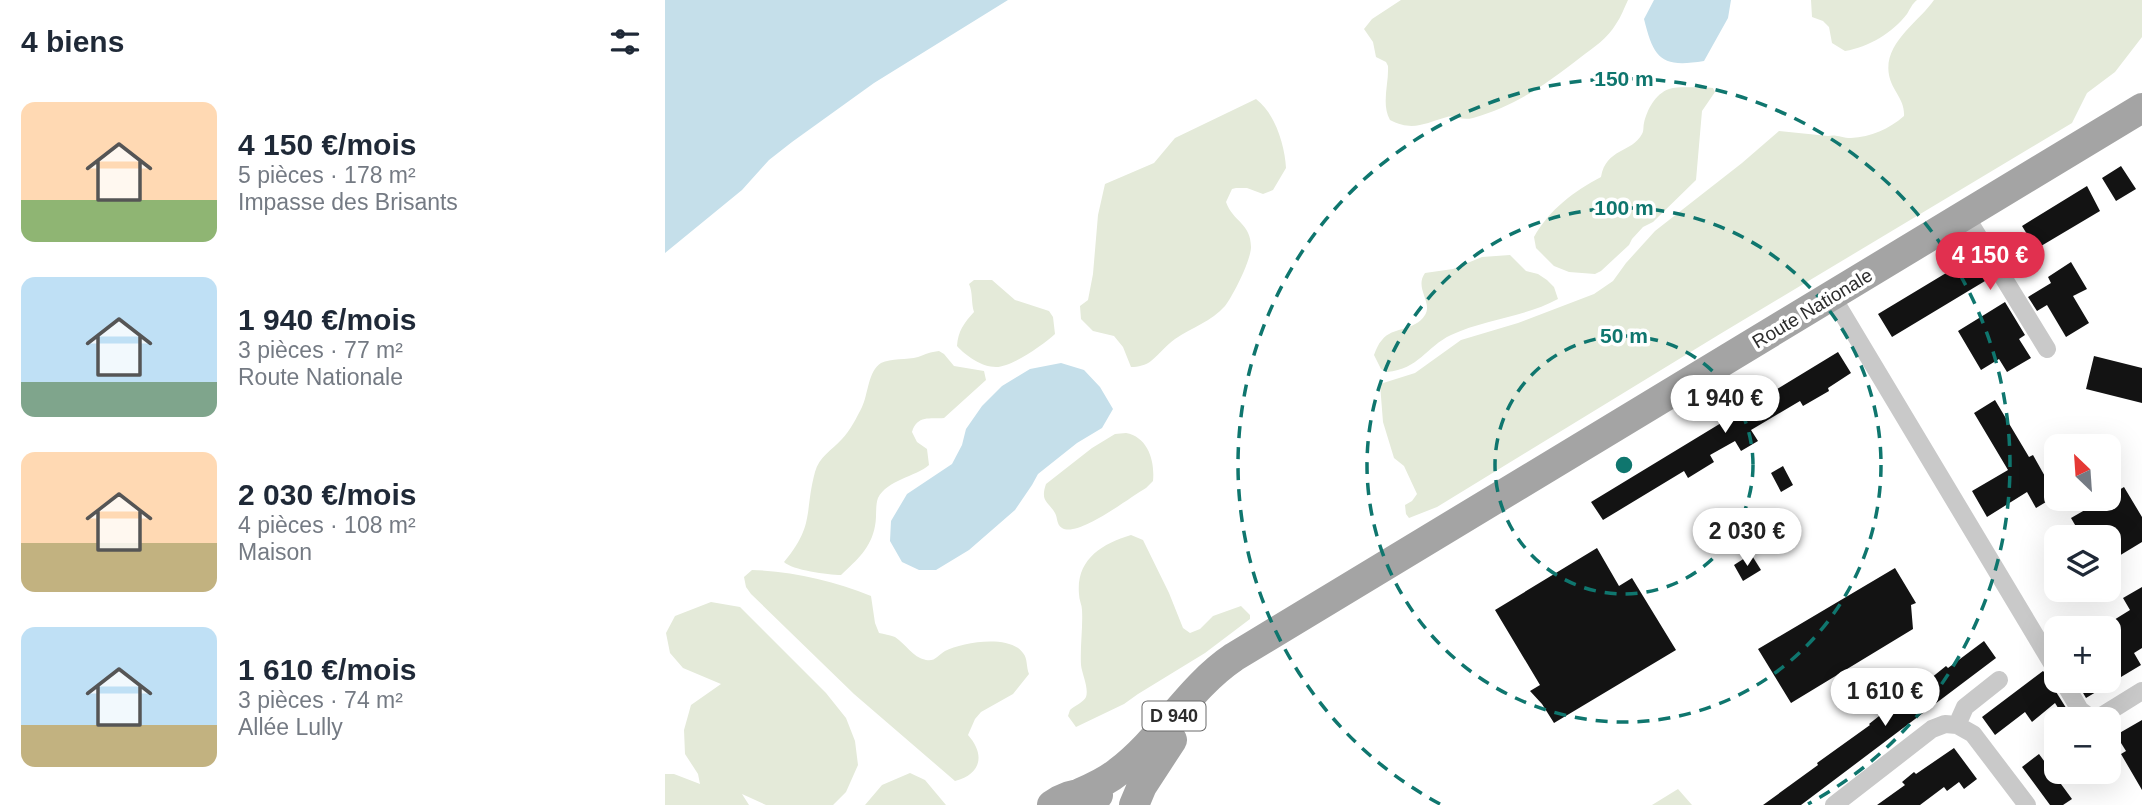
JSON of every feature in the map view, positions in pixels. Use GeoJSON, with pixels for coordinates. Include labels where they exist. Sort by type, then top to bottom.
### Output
{"type":"FeatureCollection","features":[{"type":"Feature","properties":{"kind":"main road","name":"Route Nationale"},"geometry":{"type":"LineString","coordinates":[[1267,638],[2142,108]]}},
{"type":"Feature","properties":{"kind":"main road","name":"D 940"},"geometry":{"type":"LineString","coordinates":[[1080,793],[1118,773],[1219,669],[1267,638]]}},
{"type":"Feature","properties":{"kind":"main road","name":"D 940"},"geometry":{"type":"LineString","coordinates":[[1134,805],[1148,775],[1197,706],[1235,665],[1267,638]]}},
{"type":"Feature","properties":{"kind":"main road"},"geometry":{"type":"LineString","coordinates":[[1052,805],[1065,797],[1080,793],[1096,794],[1117,805]]}},
{"type":"Feature","properties":{"kind":"street"},"geometry":{"type":"LineString","coordinates":[[1965,215],[2047,349]]}},
{"type":"Feature","properties":{"kind":"street"},"geometry":{"type":"LineString","coordinates":[[1832,296],[2044,650]]}},
{"type":"Feature","properties":{"kind":"street"},"geometry":{"type":"LineString","coordinates":[[1957,725],[1965,707],[1999,680]]}},
{"type":"Feature","properties":{"kind":"street"},"geometry":{"type":"LineString","coordinates":[[2070,693],[2080,710],[2091,718],[2100,717],[2142,691]]}},
{"type":"Feature","properties":{"kind":"street"},"geometry":{"type":"LineString","coordinates":[[1834,805],[1932,729],[1945,724],[1969,730],[2027,805]]}},
{"type":"Feature","properties":{"kind":"green space"},"geometry":{"type":"Polygon","coordinates":[[[1401,0],[1628,0],[1618,21],[1605,38],[1530,93],[1473,118],[1450,117],[1412,126],[1398,124],[1390,120],[1387,114],[1388,66],[1376,57],[1373,42],[1364,29],[1372,19],[1401,0]]]}},
{"type":"Feature","properties":{"kind":"green space"},"geometry":{"type":"Polygon","coordinates":[[[1811,0],[1917,0],[1901,21],[1887,33],[1871,43],[1845,51],[1832,43],[1829,27],[1823,21],[1812,17],[1811,0]]]}},
{"type":"Feature","properties":{"kind":"green space"},"geometry":{"type":"Polygon","coordinates":[[[1934,0],[2142,0],[2142,37],[2115,72],[2087,93],[2072,123],[1437,507],[1409,518],[1405,505],[1417,494],[1404,466],[1394,458],[1383,422],[1380,384],[1415,373],[1461,340],[1518,323],[1594,294],[1613,281],[1655,231],[1779,131],[1851,138],[1873,134],[1898,121],[1904,116],[1904,110],[1889,75],[1891,53],[1934,0]]]}},
{"type":"Feature","properties":{"kind":"green space"},"geometry":{"type":"Polygon","coordinates":[[[1713,88],[1715,92],[1702,111],[1696,180],[1653,222],[1643,227],[1629,245],[1601,271],[1595,274],[1569,272],[1554,266],[1536,248],[1534,237],[1547,218],[1581,188],[1601,177],[1608,161],[1638,140],[1643,133],[1645,118],[1650,108],[1664,91],[1713,88]]]}},
{"type":"Feature","properties":{"kind":"green space"},"geometry":{"type":"Polygon","coordinates":[[[1256,99],[1269,113],[1278,130],[1286,168],[1273,190],[1263,194],[1247,188],[1232,189],[1226,202],[1245,227],[1250,239],[1250,253],[1241,278],[1220,311],[1175,339],[1149,362],[1131,367],[1123,347],[1114,336],[1093,331],[1081,319],[1080,306],[1088,300],[1093,274],[1098,215],[1105,184],[1154,163],[1175,138],[1256,99]]]}},
{"type":"Feature","properties":{"kind":"green space"},"geometry":{"type":"Polygon","coordinates":[[[1510,255],[1526,271],[1547,280],[1554,287],[1558,299],[1532,310],[1451,335],[1407,367],[1387,372],[1381,369],[1374,355],[1381,342],[1392,333],[1415,324],[1425,315],[1427,305],[1421,284],[1425,273],[1453,269],[1482,257],[1510,255]]]}},
{"type":"Feature","properties":{"kind":"green space"},"geometry":{"type":"Polygon","coordinates":[[[974,280],[992,280],[1015,300],[1049,311],[1053,317],[1055,334],[1027,355],[1003,366],[985,365],[970,357],[957,346],[962,328],[974,312],[969,284],[974,280]]]}},
{"type":"Feature","properties":{"kind":"green space"},"geometry":{"type":"Polygon","coordinates":[[[939,351],[954,366],[984,371],[986,380],[944,418],[921,420],[914,427],[912,432],[917,442],[927,449],[929,465],[882,492],[877,501],[875,526],[870,541],[858,559],[841,575],[802,570],[788,565],[784,562],[805,528],[817,467],[853,424],[862,407],[873,372],[885,361],[914,358],[939,351]]]}},
{"type":"Feature","properties":{"kind":"green space"},"geometry":{"type":"Polygon","coordinates":[[[1126,433],[1140,439],[1149,451],[1153,481],[1091,522],[1070,530],[1062,528],[1044,498],[1046,484],[1092,448],[1115,434],[1126,433]]]}},
{"type":"Feature","properties":{"kind":"green space"},"geometry":{"type":"Polygon","coordinates":[[[1131,535],[1143,540],[1183,628],[1190,633],[1200,629],[1213,616],[1241,606],[1250,615],[1250,619],[1205,653],[1124,704],[1076,727],[1068,716],[1070,710],[1083,701],[1087,693],[1081,665],[1082,608],[1079,582],[1086,563],[1093,555],[1110,543],[1131,535]]]}},
{"type":"Feature","properties":{"kind":"green space"},"geometry":{"type":"Polygon","coordinates":[[[752,570],[813,578],[871,596],[879,633],[895,637],[917,656],[926,660],[934,659],[953,648],[974,643],[1008,643],[1017,647],[1026,658],[1029,674],[1013,694],[981,712],[975,719],[968,735],[977,749],[978,762],[971,774],[955,781],[854,694],[751,594],[744,577],[752,570]]]}},
{"type":"Feature","properties":{"kind":"green space"},"geometry":{"type":"Polygon","coordinates":[[[711,602],[740,607],[826,693],[846,718],[855,741],[858,765],[846,792],[833,805],[766,805],[742,794],[749,805],[665,805],[665,774],[674,774],[700,784],[698,774],[685,754],[684,730],[691,705],[721,684],[683,668],[670,653],[666,633],[675,616],[711,602]]]}},
{"type":"Feature","properties":{"kind":"green space"},"geometry":{"type":"Polygon","coordinates":[[[910,773],[925,780],[946,805],[865,805],[882,785],[910,773]]]}},
{"type":"Feature","properties":{"kind":"green space"},"geometry":{"type":"Polygon","coordinates":[[[1678,789],[1692,805],[1652,805],[1678,789]]]}},
{"type":"Feature","properties":{"kind":"water"},"geometry":{"type":"Polygon","coordinates":[[[665,0],[1008,0],[874,83],[792,142],[769,160],[742,190],[665,253],[665,0]]]}},
{"type":"Feature","properties":{"kind":"water"},"geometry":{"type":"Polygon","coordinates":[[[1654,0],[1731,0],[1728,18],[1704,61],[1678,63],[1662,58],[1656,52],[1644,19],[1654,0]]]}},
{"type":"Feature","properties":{"kind":"water"},"geometry":{"type":"Polygon","coordinates":[[[1061,363],[1084,370],[1100,387],[1113,409],[1102,428],[1077,443],[1038,474],[1015,510],[969,550],[936,570],[919,570],[902,562],[890,541],[891,521],[907,494],[952,464],[962,445],[966,429],[982,406],[1002,386],[1030,369],[1061,363]]]}},
{"type":"Feature","properties":{"kind":"building"},"geometry":{"type":"Polygon","coordinates":[[[2121,166],[2136,189],[2116,201],[2102,178],[2121,166]]]}},
{"type":"Feature","properties":{"kind":"building"},"geometry":{"type":"Polygon","coordinates":[[[2087,186],[2100,211],[2036,249],[2022,226],[2087,186]]]}},
{"type":"Feature","properties":{"kind":"building"},"geometry":{"type":"Polygon","coordinates":[[[1976,255],[1990,278],[1892,337],[1878,314],[1976,255]]]}},
{"type":"Feature","properties":{"kind":"building"},"geometry":{"type":"Polygon","coordinates":[[[2071,262],[2087,289],[2073,296],[2089,323],[2066,337],[2047,305],[2037,311],[2028,297],[2051,283],[2048,277],[2071,262]]]}},
{"type":"Feature","properties":{"kind":"building"},"geometry":{"type":"Polygon","coordinates":[[[2005,302],[2025,335],[2019,339],[2031,358],[2007,372],[1999,359],[1981,370],[1958,331],[2005,302]]]}},
{"type":"Feature","properties":{"kind":"building"},"geometry":{"type":"Polygon","coordinates":[[[1838,352],[1851,373],[1828,388],[1829,391],[1803,406],[1800,401],[1751,430],[1758,441],[1741,451],[1735,441],[1710,455],[1714,462],[1688,478],[1684,471],[1603,520],[1591,502],[1838,352]]]}},
{"type":"Feature","properties":{"kind":"building"},"geometry":{"type":"Polygon","coordinates":[[[2094,356],[2142,368],[2142,403],[2086,389],[2094,356]]]}},
{"type":"Feature","properties":{"kind":"building"},"geometry":{"type":"Polygon","coordinates":[[[1995,400],[2029,457],[2033,455],[2044,475],[2044,503],[2036,508],[2027,492],[1987,517],[1972,491],[2008,470],[1974,413],[1995,400]]]}},
{"type":"Feature","properties":{"kind":"building"},"geometry":{"type":"Polygon","coordinates":[[[1783,466],[1793,485],[1781,492],[1771,473],[1783,466]]]}},
{"type":"Feature","properties":{"kind":"building"},"geometry":{"type":"Polygon","coordinates":[[[2124,487],[2142,517],[2142,542],[2121,555],[2121,525],[2075,525],[2071,518],[2083,511],[2121,511],[2121,489],[2124,487]]]}},
{"type":"Feature","properties":{"kind":"building"},"geometry":{"type":"Polygon","coordinates":[[[1597,548],[1619,586],[1632,578],[1676,650],[1554,723],[1530,691],[1540,685],[1495,610],[1597,548]]]}},
{"type":"Feature","properties":{"kind":"building"},"geometry":{"type":"Polygon","coordinates":[[[1751,554],[1761,570],[1743,581],[1734,565],[1751,554]]]}},
{"type":"Feature","properties":{"kind":"building"},"geometry":{"type":"Polygon","coordinates":[[[1895,568],[1916,603],[1911,605],[1913,629],[1791,703],[1758,649],[1895,568]]]}},
{"type":"Feature","properties":{"kind":"building"},"geometry":{"type":"Polygon","coordinates":[[[2142,587],[2142,648],[2134,653],[2141,665],[2121,677],[2120,616],[2130,610],[2123,598],[2142,587]]]}},
{"type":"Feature","properties":{"kind":"building"},"geometry":{"type":"Polygon","coordinates":[[[1984,641],[1996,658],[1801,805],[1763,805],[1893,705],[1895,707],[1946,666],[1948,668],[1984,641]]]}},
{"type":"Feature","properties":{"kind":"building"},"geometry":{"type":"Polygon","coordinates":[[[2043,671],[2044,693],[2057,693],[2066,707],[2058,707],[2055,703],[2050,707],[2044,707],[2044,712],[2032,722],[2025,712],[1995,735],[1982,717],[2043,671]]]}},
{"type":"Feature","properties":{"kind":"building"},"geometry":{"type":"Polygon","coordinates":[[[2142,720],[2142,790],[2121,754],[2126,751],[2121,743],[2121,732],[2142,720]]]}},
{"type":"Feature","properties":{"kind":"building"},"geometry":{"type":"Polygon","coordinates":[[[1954,748],[1977,779],[1964,789],[1959,782],[1947,791],[1944,787],[1920,805],[1877,805],[1905,785],[1902,782],[1914,772],[1916,774],[1954,748]]]}},
{"type":"Feature","properties":{"kind":"building"},"geometry":{"type":"Polygon","coordinates":[[[2039,754],[2044,761],[2044,784],[2061,784],[2072,799],[2063,805],[2050,805],[2022,767],[2039,754]]]}}]}
